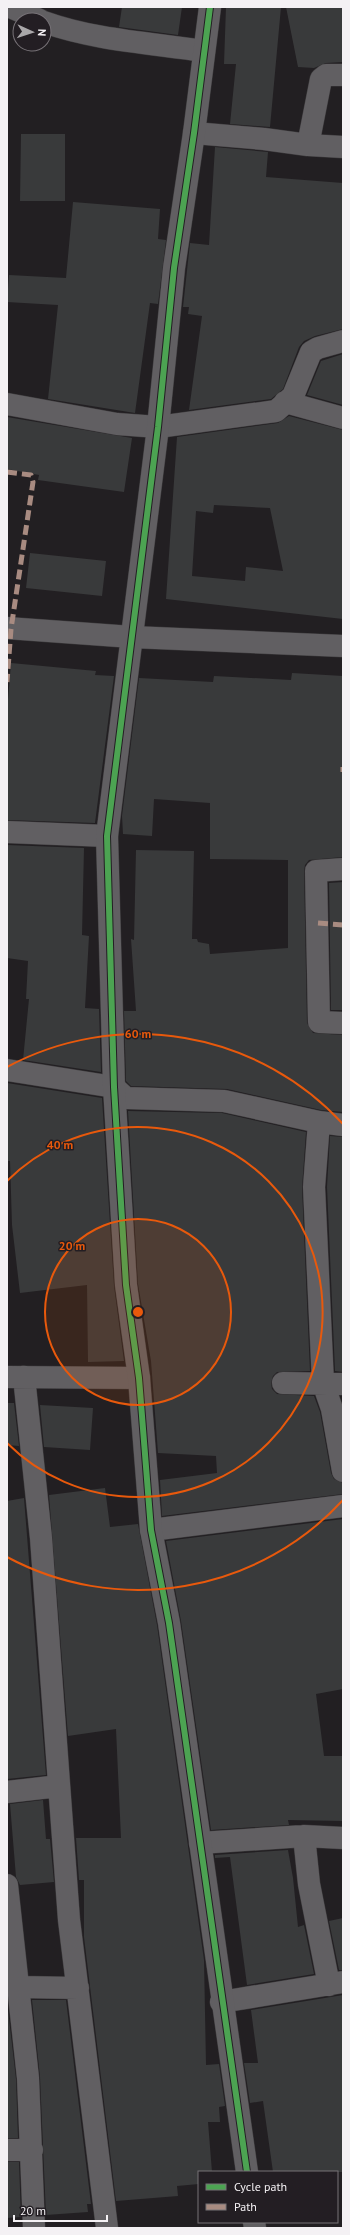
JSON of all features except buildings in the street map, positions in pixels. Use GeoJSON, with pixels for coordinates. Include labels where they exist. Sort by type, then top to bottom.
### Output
{"type":"FeatureCollection","features":[{"type":"Feature","properties":{"kind":"street"},"geometry":{"type":"LineString","coordinates":[[210,7],[194,133],[174,268],[158,427],[107,836],[114,1087],[126,1285],[139,1378],[151,1530],[169,1623],[221,2002],[247,2171]]}},
{"type":"Feature","properties":{"kind":"street"},"geometry":{"type":"LineString","coordinates":[[52,24],[60,28],[107,37],[204,51]]}},
{"type":"Feature","properties":{"kind":"street"},"geometry":{"type":"LineString","coordinates":[[308,146],[321,80],[326,75],[343,74]]}},
{"type":"Feature","properties":{"kind":"street"},"geometry":{"type":"LineString","coordinates":[[194,133],[264,139],[308,146],[343,147]]}},
{"type":"Feature","properties":{"kind":"street"},"geometry":{"type":"LineString","coordinates":[[7,404],[118,424],[158,427],[276,411],[293,396],[311,352],[318,348],[343,341]]}},
{"type":"Feature","properties":{"kind":"street"},"geometry":{"type":"LineString","coordinates":[[286,402],[343,418]]}},
{"type":"Feature","properties":{"kind":"street"},"geometry":{"type":"LineString","coordinates":[[7,628],[132,637],[343,646]]}},
{"type":"Feature","properties":{"kind":"street"},"geometry":{"type":"LineString","coordinates":[[7,832],[107,836]]}},
{"type":"Feature","properties":{"kind":"street"},"geometry":{"type":"LineString","coordinates":[[343,870],[316,871],[319,1022],[343,1023]]}},
{"type":"Feature","properties":{"kind":"street"},"geometry":{"type":"LineString","coordinates":[[7,1070],[114,1087],[126,1098],[224,1101],[319,1122],[343,1125]]}},
{"type":"Feature","properties":{"kind":"street"},"geometry":{"type":"LineString","coordinates":[[319,1122],[314,1195],[333,1383],[332,1409],[343,1471]]}},
{"type":"Feature","properties":{"kind":"street"},"geometry":{"type":"LineString","coordinates":[[107,2228],[69,1920],[41,1538],[15,1377],[139,1378]]}},
{"type":"Feature","properties":{"kind":"street"},"geometry":{"type":"LineString","coordinates":[[283,1383],[333,1383]]}},
{"type":"Feature","properties":{"kind":"street"},"geometry":{"type":"LineString","coordinates":[[151,1530],[343,1506]]}},
{"type":"Feature","properties":{"kind":"street"},"geometry":{"type":"LineString","coordinates":[[7,1792],[59,1786]]}},
{"type":"Feature","properties":{"kind":"street"},"geometry":{"type":"LineString","coordinates":[[200,1843],[304,1836],[343,1838]]}},
{"type":"Feature","properties":{"kind":"street"},"geometry":{"type":"LineString","coordinates":[[221,2002],[336,1984],[309,1884],[304,1836]]}},
{"type":"Feature","properties":{"kind":"street"},"geometry":{"type":"LineString","coordinates":[[7,1885],[19,1986],[32,2150],[34,2228]]}},
{"type":"Feature","properties":{"kind":"street"},"geometry":{"type":"LineString","coordinates":[[19,1986],[78,1988]]}},
{"type":"Feature","properties":{"kind":"street"},"geometry":{"type":"LineString","coordinates":[[7,2150],[32,2150]]}},
{"type":"Feature","properties":{"kind":"marked path"},"geometry":{"type":"LineString","coordinates":[[7,472],[31,475],[33,482],[11,629],[7,682]]}},
{"type":"Feature","properties":{"kind":"marked path"},"geometry":{"type":"LineString","coordinates":[[343,767],[343,772]]}},
{"type":"Feature","properties":{"kind":"marked path"},"geometry":{"type":"LineString","coordinates":[[318,923],[343,925]]}},
{"type":"Feature","properties":{"kind":"cycle path"},"geometry":{"type":"LineString","coordinates":[[210,7],[194,133],[174,268],[158,427],[107,836],[114,1087],[126,1285],[139,1378],[151,1530],[169,1623],[247,2171]]}}]}
